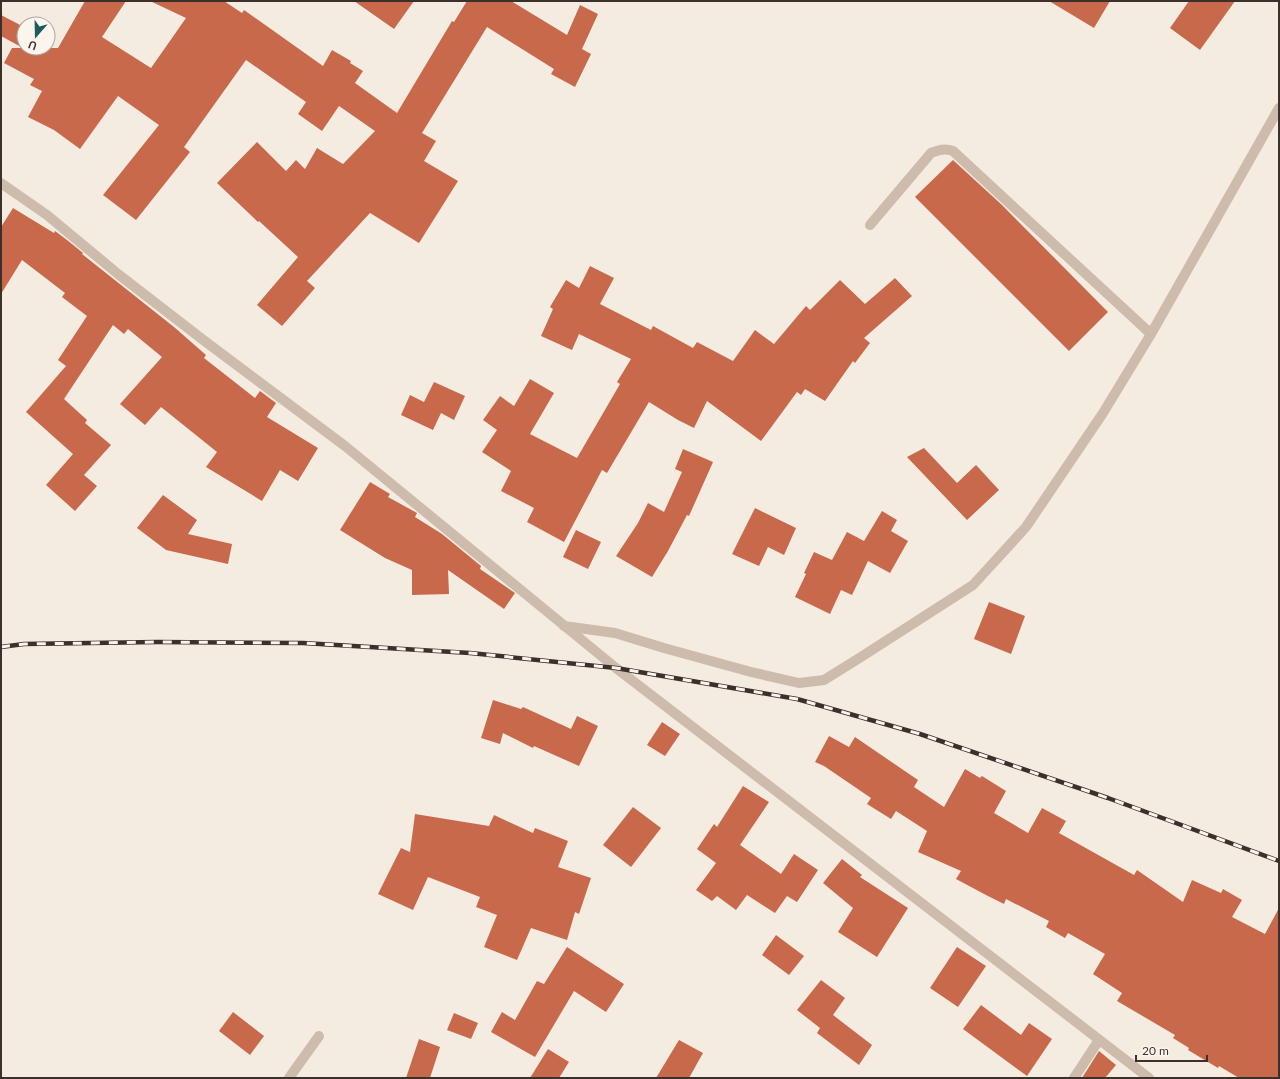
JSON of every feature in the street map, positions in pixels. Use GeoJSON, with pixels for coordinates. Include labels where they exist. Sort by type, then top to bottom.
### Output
{"type":"FeatureCollection","features":[{"type":"Feature","properties":{"kind":"street"},"geometry":{"type":"LineString","coordinates":[[564,626],[615,633],[751,672],[799,683],[824,680],[973,585],[1026,527],[1103,413],[1151,334],[1279,108]]}},
{"type":"Feature","properties":{"kind":"street"},"geometry":{"type":"LineString","coordinates":[[870,224],[931,153],[947,149],[953,151],[1151,334]]}},
{"type":"Feature","properties":{"kind":"street"},"geometry":{"type":"LineString","coordinates":[[1,183],[47,214],[124,279],[345,446],[616,668],[1149,1078]]}},
{"type":"Feature","properties":{"kind":"street"},"geometry":{"type":"LineString","coordinates":[[289,1078],[320,1036]]}},
{"type":"Feature","properties":{"kind":"street"},"geometry":{"type":"LineString","coordinates":[[1074,1078],[1099,1040]]}},
{"type":"Feature","properties":{"kind":"building"},"geometry":{"type":"Polygon","coordinates":[[[85,1],[126,1],[102,37],[151,68],[186,18],[150,1],[224,1],[242,13],[244,10],[323,66],[332,50],[351,61],[350,63],[363,71],[355,83],[397,113],[452,21],[454,22],[467,1],[511,1],[567,35],[580,5],[598,14],[582,49],[591,54],[575,87],[551,74],[554,69],[487,27],[422,133],[436,141],[424,161],[458,181],[419,243],[370,213],[307,281],[315,288],[282,326],[257,305],[298,257],[217,183],[257,142],[286,171],[296,160],[305,169],[317,148],[343,164],[375,131],[339,106],[322,131],[298,114],[306,102],[246,60],[184,147],[190,152],[136,220],[103,195],[159,125],[118,96],[80,149],[54,130],[28,117],[42,91],[30,85],[34,79],[4,63],[12,48],[16,48],[16,56],[56,56],[56,48],[58,48],[85,1]]]}},
{"type":"Feature","properties":{"kind":"building"},"geometry":{"type":"Polygon","coordinates":[[[354,1],[414,1],[394,29],[354,1]]]}},
{"type":"Feature","properties":{"kind":"building"},"geometry":{"type":"Polygon","coordinates":[[[1049,1],[1110,1],[1094,28],[1049,1]]]}},
{"type":"Feature","properties":{"kind":"building"},"geometry":{"type":"Polygon","coordinates":[[[1189,1],[1235,1],[1200,50],[1170,28],[1189,1]]]}},
{"type":"Feature","properties":{"kind":"building"},"geometry":{"type":"Polygon","coordinates":[[[1,15],[16,23],[16,44],[1,36],[1,15]]]}},
{"type":"Feature","properties":{"kind":"building"},"geometry":{"type":"Polygon","coordinates":[[[953,160],[1002,205],[1108,312],[1069,351],[915,197],[953,160]]]}},
{"type":"Feature","properties":{"kind":"building"},"geometry":{"type":"Polygon","coordinates":[[[13,208],[54,233],[55,231],[67,240],[83,253],[82,254],[174,327],[206,355],[204,358],[255,398],[260,391],[276,403],[267,417],[318,448],[298,481],[280,470],[262,501],[206,467],[217,452],[161,407],[145,425],[120,404],[162,357],[128,329],[124,334],[113,325],[64,399],[87,420],[85,423],[111,445],[84,475],[97,486],[75,511],[46,485],[73,454],[26,412],[66,366],[58,360],[87,316],[62,297],[65,293],[22,260],[1,294],[1,227],[13,208]]]}},
{"type":"Feature","properties":{"kind":"building"},"geometry":{"type":"Polygon","coordinates":[[[590,266],[614,278],[600,304],[651,330],[653,326],[693,348],[697,342],[733,361],[755,330],[774,344],[806,306],[810,310],[840,280],[865,304],[895,278],[912,296],[864,338],[870,343],[855,363],[853,361],[825,401],[805,389],[801,395],[797,392],[761,441],[707,401],[694,428],[649,402],[607,473],[602,470],[564,542],[527,522],[534,508],[501,491],[511,471],[482,452],[497,430],[483,420],[500,396],[514,406],[530,379],[554,393],[530,434],[577,458],[620,384],[617,382],[631,359],[579,334],[572,350],[541,336],[553,309],[550,307],[566,280],[579,288],[590,266]]]}},
{"type":"Feature","properties":{"kind":"building"},"geometry":{"type":"Polygon","coordinates":[[[434,382],[465,396],[454,420],[441,413],[433,430],[401,415],[410,395],[424,402],[434,382]]]}},
{"type":"Feature","properties":{"kind":"building"},"geometry":{"type":"Polygon","coordinates":[[[924,448],[957,483],[976,465],[999,490],[967,520],[907,457],[924,448]]]}},
{"type":"Feature","properties":{"kind":"building"},"geometry":{"type":"Polygon","coordinates":[[[683,449],[713,462],[689,516],[687,515],[652,577],[616,556],[638,523],[648,503],[664,512],[682,472],[675,469],[683,449]]]}},
{"type":"Feature","properties":{"kind":"building"},"geometry":{"type":"Polygon","coordinates":[[[370,482],[390,494],[388,497],[417,513],[415,517],[442,534],[481,566],[480,569],[515,593],[504,609],[448,570],[449,594],[412,595],[412,570],[385,558],[340,530],[370,482]]]}},
{"type":"Feature","properties":{"kind":"building"},"geometry":{"type":"Polygon","coordinates":[[[163,495],[197,520],[188,534],[232,544],[228,564],[166,550],[137,528],[163,495]]]}},
{"type":"Feature","properties":{"kind":"building"},"geometry":{"type":"Polygon","coordinates":[[[755,508],[796,528],[784,555],[768,547],[759,566],[732,554],[755,508]]]}},
{"type":"Feature","properties":{"kind":"building"},"geometry":{"type":"Polygon","coordinates":[[[882,511],[897,520],[891,531],[908,541],[890,573],[868,561],[852,595],[841,590],[830,614],[795,597],[814,552],[832,560],[847,532],[864,541],[882,511]]]}},
{"type":"Feature","properties":{"kind":"building"},"geometry":{"type":"Polygon","coordinates":[[[576,530],[601,542],[588,569],[563,557],[576,530]]]}},
{"type":"Feature","properties":{"kind":"building"},"geometry":{"type":"Polygon","coordinates":[[[989,602],[1025,616],[1011,654],[974,639],[989,602]]]}},
{"type":"Feature","properties":{"kind":"building"},"geometry":{"type":"Polygon","coordinates":[[[493,700],[521,709],[523,707],[571,729],[577,716],[598,726],[579,766],[534,746],[533,748],[503,733],[500,744],[481,738],[493,700]]]}},
{"type":"Feature","properties":{"kind":"building"},"geometry":{"type":"Polygon","coordinates":[[[662,722],[680,734],[665,756],[647,745],[662,722]]]}},
{"type":"Feature","properties":{"kind":"building"},"geometry":{"type":"Polygon","coordinates":[[[829,736],[849,747],[855,737],[918,780],[914,787],[944,807],[965,769],[980,778],[982,776],[1006,791],[994,813],[1028,833],[1042,808],[1066,821],[1059,833],[1134,875],[1137,870],[1183,902],[1192,880],[1221,893],[1223,889],[1242,900],[1232,917],[1265,934],[1279,908],[1279,1078],[1239,1078],[1219,1066],[1218,1068],[1188,1050],[1189,1048],[1173,1038],[1175,1035],[1117,1001],[1122,993],[1093,974],[1105,954],[1068,933],[1065,938],[1046,927],[1049,921],[1006,899],[1004,904],[956,879],[961,871],[918,852],[927,831],[896,811],[891,819],[867,804],[871,798],[824,766],[815,762],[829,736]]]}},
{"type":"Feature","properties":{"kind":"building"},"geometry":{"type":"Polygon","coordinates":[[[743,786],[769,802],[740,845],[781,874],[794,854],[818,870],[797,902],[787,896],[775,913],[747,895],[736,910],[717,896],[712,901],[696,890],[716,863],[697,849],[714,824],[717,827],[743,786]]]}},
{"type":"Feature","properties":{"kind":"building"},"geometry":{"type":"Polygon","coordinates":[[[633,807],[661,828],[631,867],[603,845],[633,807]]]}},
{"type":"Feature","properties":{"kind":"building"},"geometry":{"type":"Polygon","coordinates":[[[415,814],[489,826],[494,815],[533,833],[535,828],[568,841],[558,867],[591,878],[579,914],[575,912],[567,940],[531,928],[517,960],[484,947],[497,915],[476,907],[480,897],[428,877],[413,910],[378,894],[401,848],[410,852],[415,814]]]}},
{"type":"Feature","properties":{"kind":"building"},"geometry":{"type":"Polygon","coordinates":[[[842,859],[862,875],[860,877],[908,908],[877,957],[838,932],[853,908],[823,883],[842,859]]]}},
{"type":"Feature","properties":{"kind":"building"},"geometry":{"type":"Polygon","coordinates":[[[776,935],[804,956],[789,975],[762,955],[776,935]]]}},
{"type":"Feature","properties":{"kind":"building"},"geometry":{"type":"Polygon","coordinates":[[[567,947],[624,984],[606,1012],[574,991],[535,1057],[491,1032],[502,1012],[515,1020],[537,981],[544,984],[567,947]]]}},
{"type":"Feature","properties":{"kind":"building"},"geometry":{"type":"Polygon","coordinates":[[[957,947],[986,966],[958,1007],[930,988],[957,947]]]}},
{"type":"Feature","properties":{"kind":"building"},"geometry":{"type":"Polygon","coordinates":[[[821,980],[845,998],[833,1015],[872,1045],[859,1065],[817,1033],[820,1028],[797,1010],[821,980]]]}},
{"type":"Feature","properties":{"kind":"building"},"geometry":{"type":"Polygon","coordinates":[[[981,1005],[1021,1035],[1029,1023],[1052,1039],[1027,1076],[963,1029],[981,1005]]]}},
{"type":"Feature","properties":{"kind":"building"},"geometry":{"type":"Polygon","coordinates":[[[233,1012],[264,1036],[250,1055],[219,1031],[233,1012]]]}},
{"type":"Feature","properties":{"kind":"building"},"geometry":{"type":"Polygon","coordinates":[[[454,1013],[478,1023],[471,1039],[447,1030],[454,1013]]]}},
{"type":"Feature","properties":{"kind":"building"},"geometry":{"type":"Polygon","coordinates":[[[419,1039],[440,1047],[430,1078],[406,1078],[419,1039]]]}},
{"type":"Feature","properties":{"kind":"building"},"geometry":{"type":"Polygon","coordinates":[[[679,1040],[703,1053],[689,1078],[656,1078],[679,1040]]]}},
{"type":"Feature","properties":{"kind":"building"},"geometry":{"type":"Polygon","coordinates":[[[548,1049],[569,1062],[559,1078],[530,1078],[548,1049]]]}},
{"type":"Feature","properties":{"kind":"building"},"geometry":{"type":"Polygon","coordinates":[[[1099,1051],[1116,1065],[1105,1078],[1082,1078],[1099,1051]]]}},
{"type":"Feature","properties":{"kind":"railway"},"geometry":{"type":"LineString","coordinates":[[1,647],[24,644],[157,642],[303,643],[470,653],[616,668],[797,699],[920,734],[1108,798],[1279,861]]}}]}
